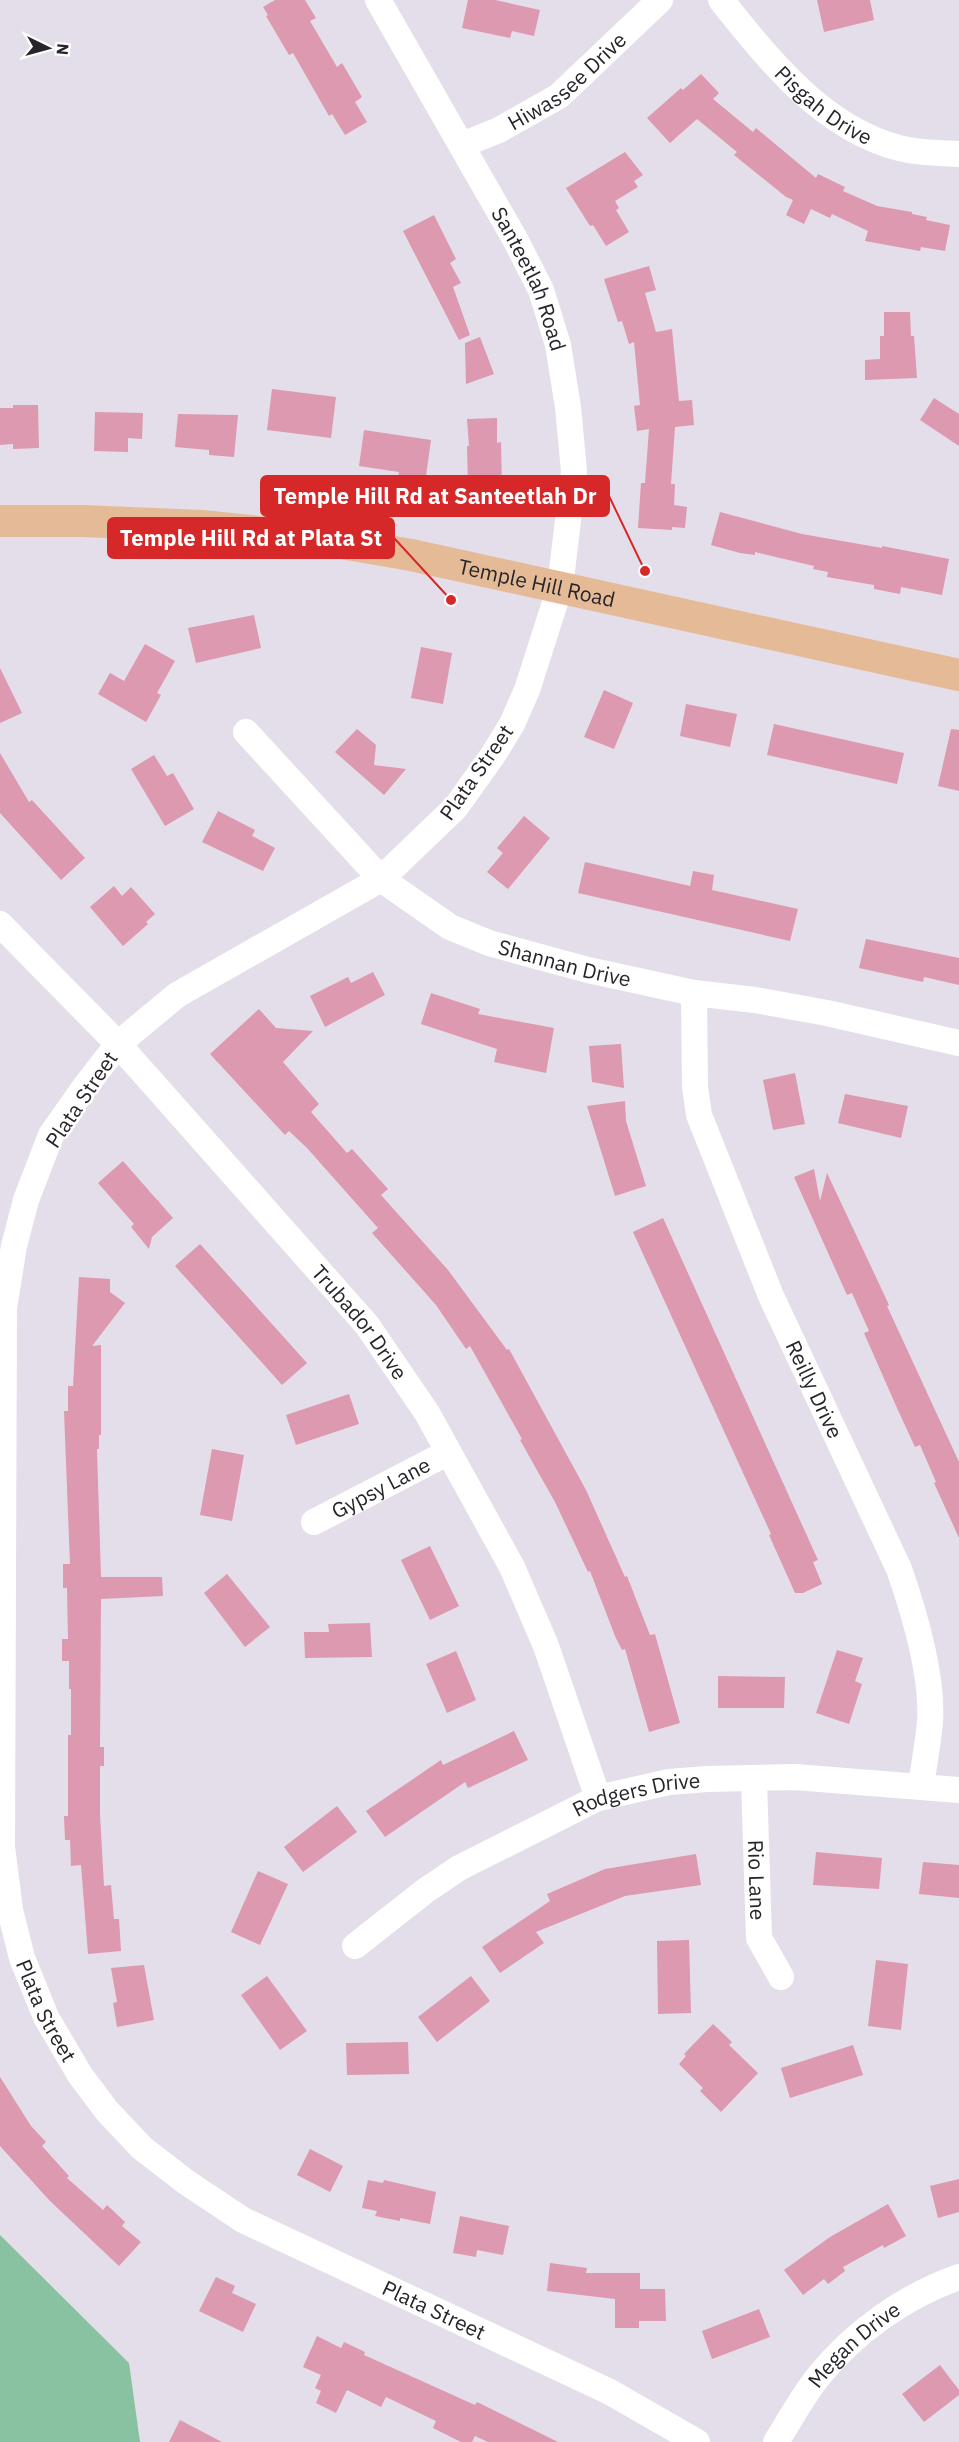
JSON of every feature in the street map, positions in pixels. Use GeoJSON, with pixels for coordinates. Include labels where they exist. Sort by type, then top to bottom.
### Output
{"type":"FeatureCollection","features":[{"type":"Feature","properties":{"kind":"main road","name":"Temple Hill Road"},"geometry":{"type":"LineString","coordinates":[[0,521],[190,525],[306,537],[411,555],[959,675]]}},
{"type":"Feature","properties":{"kind":"street","name":"Santeetlah Road"},"geometry":{"type":"LineString","coordinates":[[378,0],[516,239],[542,290],[558,345],[568,407],[574,471],[560,587]]}},
{"type":"Feature","properties":{"kind":"street","name":"Hiwassee Drive"},"geometry":{"type":"LineString","coordinates":[[462,145],[499,130],[559,96],[660,0]]}},
{"type":"Feature","properties":{"kind":"street","name":"Pisgah Drive"},"geometry":{"type":"LineString","coordinates":[[721,0],[760,49],[794,84],[845,125],[900,148],[959,154]]}},
{"type":"Feature","properties":{"kind":"street","name":"Plata Street"},"geometry":{"type":"LineString","coordinates":[[560,587],[527,690],[512,724],[456,807],[381,879],[177,995],[118,1044],[51,1135],[26,1200],[14,1246],[4,1308],[2,1847],[10,1910],[22,1958],[46,2017],[80,2075],[107,2111],[142,2148],[186,2182],[243,2220],[610,2392],[698,2442]]}},
{"type":"Feature","properties":{"kind":"street","name":"Shannan Drive"},"geometry":{"type":"LineString","coordinates":[[246,732],[381,879],[450,927],[489,943],[588,970],[694,993],[827,1012],[959,1043]]}},
{"type":"Feature","properties":{"kind":"street","name":"Trubador Drive"},"geometry":{"type":"LineString","coordinates":[[0,924],[118,1044],[367,1325],[427,1413],[447,1453],[512,1567],[546,1646],[598,1798]]}},
{"type":"Feature","properties":{"kind":"street","name":"Reilly Drive"},"geometry":{"type":"LineString","coordinates":[[694,993],[695,1087],[699,1115],[771,1296],[899,1569],[912,1607],[922,1653],[930,1720],[921,1786]]}},
{"type":"Feature","properties":{"kind":"street","name":"Gypsy Lane"},"geometry":{"type":"LineString","coordinates":[[314,1522],[447,1453]]}},
{"type":"Feature","properties":{"kind":"street","name":"Rodgers Drive"},"geometry":{"type":"LineString","coordinates":[[355,1946],[425,1890],[459,1868],[598,1798],[669,1782],[795,1777],[959,1790]]}},
{"type":"Feature","properties":{"kind":"street","name":"Rio Lane"},"geometry":{"type":"LineString","coordinates":[[754,1780],[759,1938],[781,1977]]}},
{"type":"Feature","properties":{"kind":"street","name":"Megan Drive"},"geometry":{"type":"LineString","coordinates":[[776,2442],[817,2379],[854,2339],[882,2317],[914,2298],[959,2277]]}},
{"type":"Feature","properties":{"kind":"green space"},"geometry":{"type":"Polygon","coordinates":[[[0,2235],[129,2363],[140,2442],[0,2442],[0,2235]]]}},
{"type":"Feature","properties":{"kind":"building"},"geometry":{"type":"Polygon","coordinates":[[[275,0],[305,0],[316,18],[310,21],[337,67],[342,63],[362,97],[355,102],[367,122],[345,135],[332,114],[329,116],[293,53],[289,55],[266,16],[268,15],[263,7],[275,0]]]}},
{"type":"Feature","properties":{"kind":"building"},"geometry":{"type":"Polygon","coordinates":[[[468,0],[495,0],[540,10],[534,36],[512,31],[510,38],[462,28],[468,0]]]}},
{"type":"Feature","properties":{"kind":"building"},"geometry":{"type":"Polygon","coordinates":[[[817,0],[870,0],[874,20],[824,32],[817,0]]]}},
{"type":"Feature","properties":{"kind":"building"},"geometry":{"type":"Polygon","coordinates":[[[701,74],[719,93],[713,99],[753,132],[756,128],[816,178],[818,174],[845,187],[843,191],[877,206],[912,212],[912,214],[927,217],[926,220],[950,225],[945,251],[921,247],[920,251],[865,241],[868,231],[832,214],[830,218],[811,209],[804,224],[786,215],[793,200],[786,197],[734,155],[737,152],[697,119],[670,143],[647,118],[701,74]]]}},
{"type":"Feature","properties":{"kind":"building"},"geometry":{"type":"Polygon","coordinates":[[[625,152],[643,175],[634,181],[638,187],[615,201],[619,208],[616,210],[629,232],[606,246],[593,225],[590,226],[566,188],[625,152]]]}},
{"type":"Feature","properties":{"kind":"building"},"geometry":{"type":"Polygon","coordinates":[[[434,215],[456,259],[450,263],[461,283],[453,287],[470,335],[459,340],[403,231],[434,215]]]}},
{"type":"Feature","properties":{"kind":"building"},"geometry":{"type":"Polygon","coordinates":[[[649,266],[656,290],[645,293],[656,332],[672,329],[679,401],[692,400],[694,425],[675,427],[671,484],[675,484],[674,505],[687,507],[685,528],[672,527],[672,530],[638,528],[641,483],[645,483],[649,429],[637,431],[634,406],[640,405],[634,342],[629,344],[622,321],[618,322],[604,279],[649,266]]]}},
{"type":"Feature","properties":{"kind":"building"},"geometry":{"type":"Polygon","coordinates":[[[884,312],[910,312],[917,378],[865,380],[865,360],[880,359],[880,336],[884,336],[884,312]]]}},
{"type":"Feature","properties":{"kind":"building"},"geometry":{"type":"Polygon","coordinates":[[[480,337],[494,374],[466,384],[465,343],[480,337]]]}},
{"type":"Feature","properties":{"kind":"building"},"geometry":{"type":"Polygon","coordinates":[[[272,389],[336,397],[331,438],[267,430],[272,389]]]}},
{"type":"Feature","properties":{"kind":"building"},"geometry":{"type":"Polygon","coordinates":[[[934,398],[959,414],[959,446],[920,420],[934,398]]]}},
{"type":"Feature","properties":{"kind":"building"},"geometry":{"type":"Polygon","coordinates":[[[13,405],[38,405],[39,448],[13,449],[13,444],[0,445],[0,408],[13,408],[13,405]]]}},
{"type":"Feature","properties":{"kind":"building"},"geometry":{"type":"Polygon","coordinates":[[[95,412],[143,413],[142,439],[128,438],[128,452],[94,451],[95,412]]]}},
{"type":"Feature","properties":{"kind":"building"},"geometry":{"type":"Polygon","coordinates":[[[178,414],[238,415],[234,457],[209,455],[209,450],[175,447],[178,414]]]}},
{"type":"Feature","properties":{"kind":"building"},"geometry":{"type":"Polygon","coordinates":[[[497,418],[497,443],[501,442],[502,488],[468,488],[467,419],[497,418]]]}},
{"type":"Feature","properties":{"kind":"building"},"geometry":{"type":"Polygon","coordinates":[[[364,430],[431,440],[425,483],[398,479],[399,472],[359,466],[364,430]]]}},
{"type":"Feature","properties":{"kind":"building"},"geometry":{"type":"Polygon","coordinates":[[[720,512],[802,534],[949,559],[942,595],[901,587],[900,594],[874,589],[874,585],[827,577],[828,572],[813,569],[814,566],[755,552],[755,555],[740,553],[711,545],[720,512]]]}},
{"type":"Feature","properties":{"kind":"building"},"geometry":{"type":"Polygon","coordinates":[[[254,615],[261,648],[196,663],[188,628],[254,615]]]}},
{"type":"Feature","properties":{"kind":"building"},"geometry":{"type":"Polygon","coordinates":[[[145,644],[175,661],[157,693],[161,695],[146,722],[98,694],[110,673],[124,681],[145,644]]]}},
{"type":"Feature","properties":{"kind":"building"},"geometry":{"type":"Polygon","coordinates":[[[421,647],[452,653],[443,704],[411,698],[421,647]]]}},
{"type":"Feature","properties":{"kind":"building"},"geometry":{"type":"Polygon","coordinates":[[[0,668],[22,713],[0,723],[0,668]]]}},
{"type":"Feature","properties":{"kind":"building"},"geometry":{"type":"Polygon","coordinates":[[[604,690],[633,703],[614,749],[584,737],[604,690]]]}},
{"type":"Feature","properties":{"kind":"building"},"geometry":{"type":"Polygon","coordinates":[[[686,704],[737,714],[730,747],[680,736],[686,704]]]}},
{"type":"Feature","properties":{"kind":"building"},"geometry":{"type":"Polygon","coordinates":[[[774,724],[904,753],[897,784],[767,755],[774,724]]]}},
{"type":"Feature","properties":{"kind":"building"},"geometry":{"type":"Polygon","coordinates":[[[357,729],[376,745],[374,765],[406,769],[384,795],[335,752],[357,729]]]}},
{"type":"Feature","properties":{"kind":"building"},"geometry":{"type":"Polygon","coordinates":[[[951,729],[959,730],[959,791],[938,786],[951,729]]]}},
{"type":"Feature","properties":{"kind":"building"},"geometry":{"type":"Polygon","coordinates":[[[0,753],[29,802],[32,800],[85,858],[61,880],[0,813],[0,753]]]}},
{"type":"Feature","properties":{"kind":"building"},"geometry":{"type":"Polygon","coordinates":[[[154,755],[167,776],[173,773],[194,809],[165,826],[131,769],[154,755]]]}},
{"type":"Feature","properties":{"kind":"building"},"geometry":{"type":"Polygon","coordinates":[[[218,811],[255,830],[252,836],[275,848],[263,871],[202,842],[218,811]]]}},
{"type":"Feature","properties":{"kind":"building"},"geometry":{"type":"Polygon","coordinates":[[[524,816],[550,838],[508,889],[487,872],[503,853],[497,848],[524,816]]]}},
{"type":"Feature","properties":{"kind":"building"},"geometry":{"type":"Polygon","coordinates":[[[585,862],[690,886],[693,871],[714,875],[712,890],[798,909],[790,941],[578,893],[585,862]]]}},
{"type":"Feature","properties":{"kind":"building"},"geometry":{"type":"Polygon","coordinates":[[[114,886],[122,896],[131,887],[155,914],[146,922],[148,924],[123,946],[90,907],[114,886]]]}},
{"type":"Feature","properties":{"kind":"building"},"geometry":{"type":"Polygon","coordinates":[[[866,939],[959,958],[959,985],[924,977],[923,982],[859,968],[866,939]]]}},
{"type":"Feature","properties":{"kind":"building"},"geometry":{"type":"Polygon","coordinates":[[[373,972],[385,995],[325,1027],[310,996],[348,977],[351,983],[373,972]]]}},
{"type":"Feature","properties":{"kind":"building"},"geometry":{"type":"Polygon","coordinates":[[[431,993],[480,1009],[478,1014],[554,1028],[546,1073],[494,1062],[497,1049],[421,1024],[431,993]]]}},
{"type":"Feature","properties":{"kind":"building"},"geometry":{"type":"Polygon","coordinates":[[[259,1009],[276,1028],[313,1031],[283,1062],[319,1104],[311,1112],[347,1153],[352,1149],[388,1189],[381,1195],[448,1270],[507,1350],[509,1349],[586,1490],[625,1577],[627,1576],[650,1635],[655,1634],[680,1723],[649,1732],[625,1649],[622,1650],[615,1636],[590,1571],[588,1572],[555,1502],[470,1346],[466,1349],[436,1305],[372,1233],[378,1228],[307,1148],[289,1131],[285,1135],[210,1054],[259,1009]]]}},
{"type":"Feature","properties":{"kind":"building"},"geometry":{"type":"Polygon","coordinates":[[[621,1044],[624,1088],[592,1082],[589,1046],[621,1044]]]}},
{"type":"Feature","properties":{"kind":"building"},"geometry":{"type":"Polygon","coordinates":[[[795,1073],[805,1124],[773,1130],[763,1080],[795,1073]]]}},
{"type":"Feature","properties":{"kind":"building"},"geometry":{"type":"Polygon","coordinates":[[[845,1094],[908,1106],[901,1138],[838,1123],[845,1094]]]}},
{"type":"Feature","properties":{"kind":"building"},"geometry":{"type":"Polygon","coordinates":[[[625,1101],[626,1121],[646,1186],[615,1196],[587,1106],[625,1101]]]}},
{"type":"Feature","properties":{"kind":"building"},"geometry":{"type":"Polygon","coordinates":[[[123,1161],[173,1218],[152,1237],[149,1249],[131,1227],[134,1224],[98,1183],[123,1161]]]}},
{"type":"Feature","properties":{"kind":"building"},"geometry":{"type":"Polygon","coordinates":[[[814,1169],[820,1201],[827,1173],[959,1462],[959,1538],[920,1445],[915,1447],[864,1333],[869,1331],[852,1293],[847,1295],[794,1177],[814,1169]]]}},
{"type":"Feature","properties":{"kind":"building"},"geometry":{"type":"Polygon","coordinates":[[[663,1218],[818,1560],[813,1562],[822,1584],[803,1593],[795,1593],[769,1535],[771,1534],[633,1232],[663,1218]]]}},
{"type":"Feature","properties":{"kind":"building"},"geometry":{"type":"Polygon","coordinates":[[[200,1244],[307,1363],[282,1385],[175,1266],[200,1244]]]}},
{"type":"Feature","properties":{"kind":"building"},"geometry":{"type":"Polygon","coordinates":[[[79,1277],[110,1279],[110,1292],[125,1303],[92,1346],[101,1345],[101,1435],[99,1435],[99,1449],[97,1449],[101,1577],[162,1577],[163,1596],[101,1599],[100,1747],[104,1747],[104,1766],[100,1766],[100,1815],[104,1886],[111,1885],[114,1919],[119,1919],[121,1951],[88,1954],[81,1865],[71,1866],[70,1840],[65,1840],[64,1816],[68,1816],[68,1735],[71,1735],[71,1689],[69,1689],[69,1661],[62,1661],[62,1639],[68,1639],[67,1588],[63,1588],[63,1564],[70,1564],[64,1411],[68,1411],[68,1386],[73,1386],[79,1277]]]}},
{"type":"Feature","properties":{"kind":"building"},"geometry":{"type":"Polygon","coordinates":[[[349,1394],[359,1424],[296,1445],[286,1415],[349,1394]]]}},
{"type":"Feature","properties":{"kind":"building"},"geometry":{"type":"Polygon","coordinates":[[[212,1449],[244,1455],[232,1521],[200,1515],[212,1449]]]}},
{"type":"Feature","properties":{"kind":"building"},"geometry":{"type":"Polygon","coordinates":[[[430,1546],[459,1606],[430,1620],[401,1560],[430,1546]]]}},
{"type":"Feature","properties":{"kind":"building"},"geometry":{"type":"Polygon","coordinates":[[[227,1574],[270,1627],[245,1647],[204,1593],[227,1574]]]}},
{"type":"Feature","properties":{"kind":"building"},"geometry":{"type":"Polygon","coordinates":[[[370,1623],[372,1657],[305,1658],[304,1632],[329,1632],[328,1624],[370,1623]]]}},
{"type":"Feature","properties":{"kind":"building"},"geometry":{"type":"Polygon","coordinates":[[[837,1650],[863,1658],[855,1681],[862,1684],[849,1724],[816,1713],[837,1650]]]}},
{"type":"Feature","properties":{"kind":"building"},"geometry":{"type":"Polygon","coordinates":[[[456,1651],[476,1700],[447,1713],[426,1664],[456,1651]]]}},
{"type":"Feature","properties":{"kind":"building"},"geometry":{"type":"Polygon","coordinates":[[[718,1676],[785,1677],[784,1708],[718,1708],[718,1676]]]}},
{"type":"Feature","properties":{"kind":"building"},"geometry":{"type":"Polygon","coordinates":[[[514,1731],[528,1760],[468,1788],[465,1782],[385,1837],[366,1811],[441,1760],[443,1765],[514,1731]]]}},
{"type":"Feature","properties":{"kind":"building"},"geometry":{"type":"Polygon","coordinates":[[[337,1806],[357,1832],[303,1872],[284,1847],[337,1806]]]}},
{"type":"Feature","properties":{"kind":"building"},"geometry":{"type":"Polygon","coordinates":[[[816,1852],[882,1858],[879,1889],[813,1885],[816,1852]]]}},
{"type":"Feature","properties":{"kind":"building"},"geometry":{"type":"Polygon","coordinates":[[[696,1854],[701,1885],[625,1896],[536,1932],[544,1943],[500,1973],[482,1947],[550,1901],[547,1894],[605,1869],[696,1854]]]}},
{"type":"Feature","properties":{"kind":"building"},"geometry":{"type":"Polygon","coordinates":[[[923,1862],[959,1865],[959,1898],[919,1894],[923,1862]]]}},
{"type":"Feature","properties":{"kind":"building"},"geometry":{"type":"Polygon","coordinates":[[[258,1871],[288,1884],[260,1945],[231,1932],[258,1871]]]}},
{"type":"Feature","properties":{"kind":"building"},"geometry":{"type":"Polygon","coordinates":[[[689,1940],[691,2013],[658,2014],[657,1941],[689,1940]]]}},
{"type":"Feature","properties":{"kind":"building"},"geometry":{"type":"Polygon","coordinates":[[[876,1960],[908,1964],[901,2030],[868,2026],[876,1960]]]}},
{"type":"Feature","properties":{"kind":"building"},"geometry":{"type":"Polygon","coordinates":[[[144,1965],[154,2020],[117,2027],[113,2003],[117,2002],[111,1968],[144,1965]]]}},
{"type":"Feature","properties":{"kind":"building"},"geometry":{"type":"Polygon","coordinates":[[[267,1976],[307,2031],[280,2050],[241,1995],[267,1976]]]}},
{"type":"Feature","properties":{"kind":"building"},"geometry":{"type":"Polygon","coordinates":[[[471,1976],[490,2001],[437,2042],[418,2017],[471,1976]]]}},
{"type":"Feature","properties":{"kind":"building"},"geometry":{"type":"Polygon","coordinates":[[[713,2024],[732,2042],[729,2045],[758,2073],[721,2112],[700,2091],[703,2088],[679,2064],[686,2056],[684,2054],[713,2024]]]}},
{"type":"Feature","properties":{"kind":"building"},"geometry":{"type":"Polygon","coordinates":[[[408,2042],[409,2074],[347,2075],[346,2043],[408,2042]]]}},
{"type":"Feature","properties":{"kind":"building"},"geometry":{"type":"Polygon","coordinates":[[[853,2045],[863,2075],[790,2098],[781,2068],[853,2045]]]}},
{"type":"Feature","properties":{"kind":"building"},"geometry":{"type":"Polygon","coordinates":[[[0,2077],[31,2126],[46,2142],[42,2146],[69,2176],[67,2178],[103,2210],[107,2205],[125,2222],[122,2226],[141,2242],[119,2266],[50,2201],[0,2146],[0,2077]]]}},
{"type":"Feature","properties":{"kind":"building"},"geometry":{"type":"Polygon","coordinates":[[[310,2149],[343,2166],[330,2192],[297,2175],[310,2149]]]}},
{"type":"Feature","properties":{"kind":"building"},"geometry":{"type":"Polygon","coordinates":[[[959,2179],[959,2212],[938,2218],[930,2186],[959,2179]]]}},
{"type":"Feature","properties":{"kind":"building"},"geometry":{"type":"Polygon","coordinates":[[[368,2180],[383,2183],[384,2180],[436,2192],[430,2224],[375,2216],[377,2211],[362,2208],[368,2180]]]}},
{"type":"Feature","properties":{"kind":"building"},"geometry":{"type":"Polygon","coordinates":[[[888,2204],[906,2236],[884,2248],[883,2245],[843,2267],[845,2271],[828,2284],[824,2279],[803,2295],[784,2270],[830,2237],[888,2204]]]}},
{"type":"Feature","properties":{"kind":"building"},"geometry":{"type":"Polygon","coordinates":[[[460,2216],[509,2226],[503,2255],[477,2250],[476,2257],[453,2253],[460,2216]]]}},
{"type":"Feature","properties":{"kind":"building"},"geometry":{"type":"Polygon","coordinates":[[[550,2263],[587,2268],[586,2273],[640,2273],[640,2289],[665,2289],[666,2321],[639,2321],[639,2328],[615,2328],[615,2299],[547,2291],[550,2263]]]}},
{"type":"Feature","properties":{"kind":"building"},"geometry":{"type":"Polygon","coordinates":[[[216,2277],[235,2286],[232,2293],[256,2304],[243,2332],[199,2311],[216,2277]]]}},
{"type":"Feature","properties":{"kind":"building"},"geometry":{"type":"Polygon","coordinates":[[[759,2309],[770,2337],[712,2359],[702,2331],[759,2309]]]}},
{"type":"Feature","properties":{"kind":"building"},"geometry":{"type":"Polygon","coordinates":[[[317,2336],[341,2348],[344,2342],[365,2352],[364,2355],[475,2405],[477,2402],[558,2442],[488,2442],[475,2436],[472,2442],[461,2442],[433,2428],[436,2421],[386,2397],[381,2407],[347,2390],[336,2413],[316,2403],[321,2391],[315,2388],[321,2375],[303,2367],[317,2336]]]}},
{"type":"Feature","properties":{"kind":"building"},"geometry":{"type":"Polygon","coordinates":[[[940,2365],[959,2390],[959,2395],[924,2422],[902,2394],[940,2365]]]}},
{"type":"Feature","properties":{"kind":"building"},"geometry":{"type":"Polygon","coordinates":[[[180,2420],[222,2442],[169,2442],[180,2420]]]}},
{"type":"Feature","properties":{"kind":"place","name":"Temple Hill Rd at Santeetlah Dr"},"geometry":{"type":"Point","coordinates":[645,571]}},
{"type":"Feature","properties":{"kind":"place","name":"Temple Hill Rd at Plata St"},"geometry":{"type":"Point","coordinates":[451,600]}}]}
